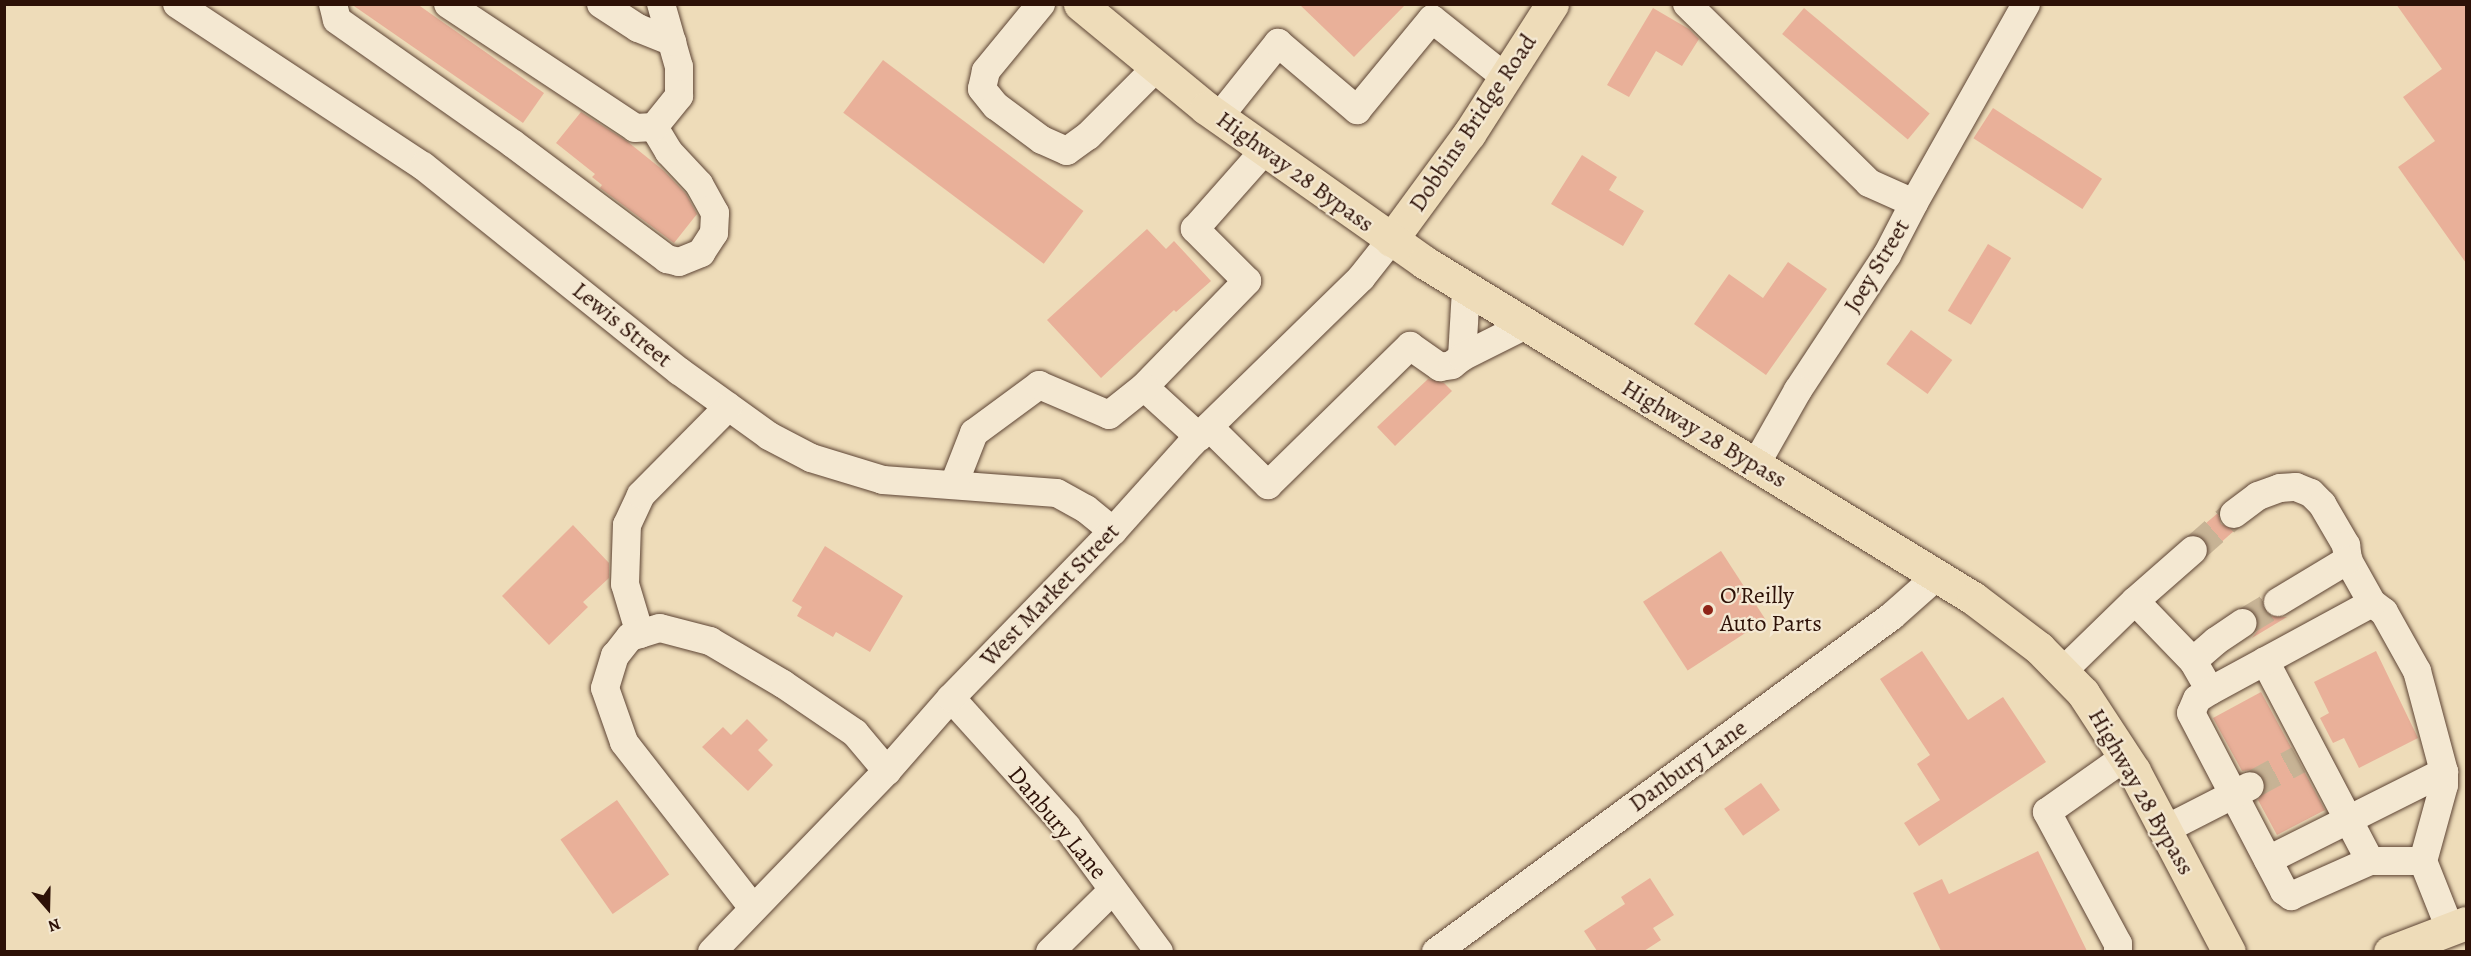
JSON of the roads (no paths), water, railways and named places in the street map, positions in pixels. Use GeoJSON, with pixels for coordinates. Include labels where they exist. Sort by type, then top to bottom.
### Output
{"type":"FeatureCollection","features":[{"type":"Feature","properties":{"kind":"main road","name":"Highway 28 Bypass"},"geometry":{"type":"LineString","coordinates":[[1080,4],[1218,117],[1391,240],[1466,289],[1937,576],[1999,617],[2039,648],[2063,671],[2094,707],[2166,829],[2229,951]]}},
{"type":"Feature","properties":{"kind":"main road","name":"Dobbins Bridge Road"},"geometry":{"type":"LineString","coordinates":[[1391,240],[1469,134],[1552,4]]}},
{"type":"Feature","properties":{"kind":"main road"},"geometry":{"type":"LineString","coordinates":[[2391,951],[2458,926]]}},
{"type":"Feature","properties":{"kind":"street","name":"Lewis Street"},"geometry":{"type":"LineString","coordinates":[[177,4],[423,166],[679,371],[769,436],[811,458],[884,480],[1057,493],[1086,509],[1113,531]]}},
{"type":"Feature","properties":{"kind":"street"},"geometry":{"type":"LineString","coordinates":[[333,4],[337,21],[512,143],[667,259],[679,262],[701,254],[714,233],[715,213],[699,184],[669,152],[654,127]]}},
{"type":"Feature","properties":{"kind":"street"},"geometry":{"type":"LineString","coordinates":[[448,4],[635,128],[654,127],[679,96],[679,67],[661,4]]}},
{"type":"Feature","properties":{"kind":"street"},"geometry":{"type":"LineString","coordinates":[[601,4],[639,28],[672,42]]}},
{"type":"Feature","properties":{"kind":"street"},"geometry":{"type":"LineString","coordinates":[[1041,4],[986,71],[982,89],[996,106],[1042,140],[1067,151],[1088,136],[1157,67]]}},
{"type":"Feature","properties":{"kind":"street","name":"Joey Street"},"geometry":{"type":"LineString","coordinates":[[1687,4],[1869,183],[1914,203],[1887,255],[1798,390],[1755,466]]}},
{"type":"Feature","properties":{"kind":"street"},"geometry":{"type":"LineString","coordinates":[[1914,203],[2026,4]]}},
{"type":"Feature","properties":{"kind":"street"},"geometry":{"type":"LineString","coordinates":[[1218,117],[1278,43],[1357,110],[1432,19],[1505,77]]}},
{"type":"Feature","properties":{"kind":"street"},"geometry":{"type":"LineString","coordinates":[[954,484],[974,433],[1040,385],[1109,415],[1144,387],[1247,281],[1195,229],[1265,150]]}},
{"type":"Feature","properties":{"kind":"street","name":"West Market Street"},"geometry":{"type":"LineString","coordinates":[[712,951],[887,771],[951,698],[1113,531],[1204,432],[1361,278],[1391,240]]}},
{"type":"Feature","properties":{"kind":"street"},"geometry":{"type":"LineString","coordinates":[[1462,357],[1466,289]]}},
{"type":"Feature","properties":{"kind":"street"},"geometry":{"type":"LineString","coordinates":[[1144,387],[1204,432],[1268,485],[1410,346],[1440,367],[1452,365],[1462,357],[1527,325]]}},
{"type":"Feature","properties":{"kind":"street"},"geometry":{"type":"LineString","coordinates":[[640,634],[626,584],[627,525],[641,495],[728,407]]}},
{"type":"Feature","properties":{"kind":"street"},"geometry":{"type":"LineString","coordinates":[[2234,514],[2258,496],[2280,488],[2296,487],[2311,494],[2322,504],[2346,545],[2348,560],[2372,603],[2384,612],[2417,671],[2444,772],[2444,785],[2423,861],[2458,926]]}},
{"type":"Feature","properties":{"kind":"street"},"geometry":{"type":"LineString","coordinates":[[2063,671],[2135,601],[2193,550]]}},
{"type":"Feature","properties":{"kind":"street"},"geometry":{"type":"LineString","coordinates":[[2278,602],[2348,560]]}},
{"type":"Feature","properties":{"kind":"street","name":"Danbury Lane"},"geometry":{"type":"LineString","coordinates":[[1436,951],[1892,616],[1937,576]]}},
{"type":"Feature","properties":{"kind":"street"},"geometry":{"type":"LineString","coordinates":[[2135,601],[2193,661],[2210,691]]}},
{"type":"Feature","properties":{"kind":"street"},"geometry":{"type":"LineString","coordinates":[[2372,603],[2210,691],[2197,699],[2191,713],[2242,790],[2268,860],[2284,891],[2291,896],[2370,861],[2423,861]]}},
{"type":"Feature","properties":{"kind":"street"},"geometry":{"type":"LineString","coordinates":[[2193,661],[2216,641],[2243,623]]}},
{"type":"Feature","properties":{"kind":"street"},"geometry":{"type":"LineString","coordinates":[[753,908],[624,742],[605,688],[615,656],[630,637],[660,628],[710,640],[783,684],[855,733],[887,771]]}},
{"type":"Feature","properties":{"kind":"street"},"geometry":{"type":"LineString","coordinates":[[2265,661],[2305,757],[2348,819],[2370,861]]}},
{"type":"Feature","properties":{"kind":"street","name":"Danbury Lane"},"geometry":{"type":"LineString","coordinates":[[951,698],[1066,827],[1159,951]]}},
{"type":"Feature","properties":{"kind":"street"},"geometry":{"type":"LineString","coordinates":[[2118,951],[2118,944],[2047,812],[2125,757]]}},
{"type":"Feature","properties":{"kind":"street"},"geometry":{"type":"LineString","coordinates":[[2268,860],[2444,772]]}},
{"type":"Feature","properties":{"kind":"street"},"geometry":{"type":"LineString","coordinates":[[2166,829],[2242,790]]}},
{"type":"Feature","properties":{"kind":"street"},"geometry":{"type":"LineString","coordinates":[[1050,951],[1113,890]]}},
{"type":"Feature","properties":{"kind":"tunnel"},"geometry":{"type":"LineString","coordinates":[[2193,550],[2234,514]]}},
{"type":"Feature","properties":{"kind":"tunnel"},"geometry":{"type":"LineString","coordinates":[[2243,623],[2278,602]]}},
{"type":"Feature","properties":{"kind":"tunnel"},"geometry":{"type":"LineString","coordinates":[[2250,786],[2298,760]]}},
{"type":"Feature","properties":{"kind":"place","name":"O'Reilly Auto Parts"},"geometry":{"type":"Point","coordinates":[1708,610]}}]}
